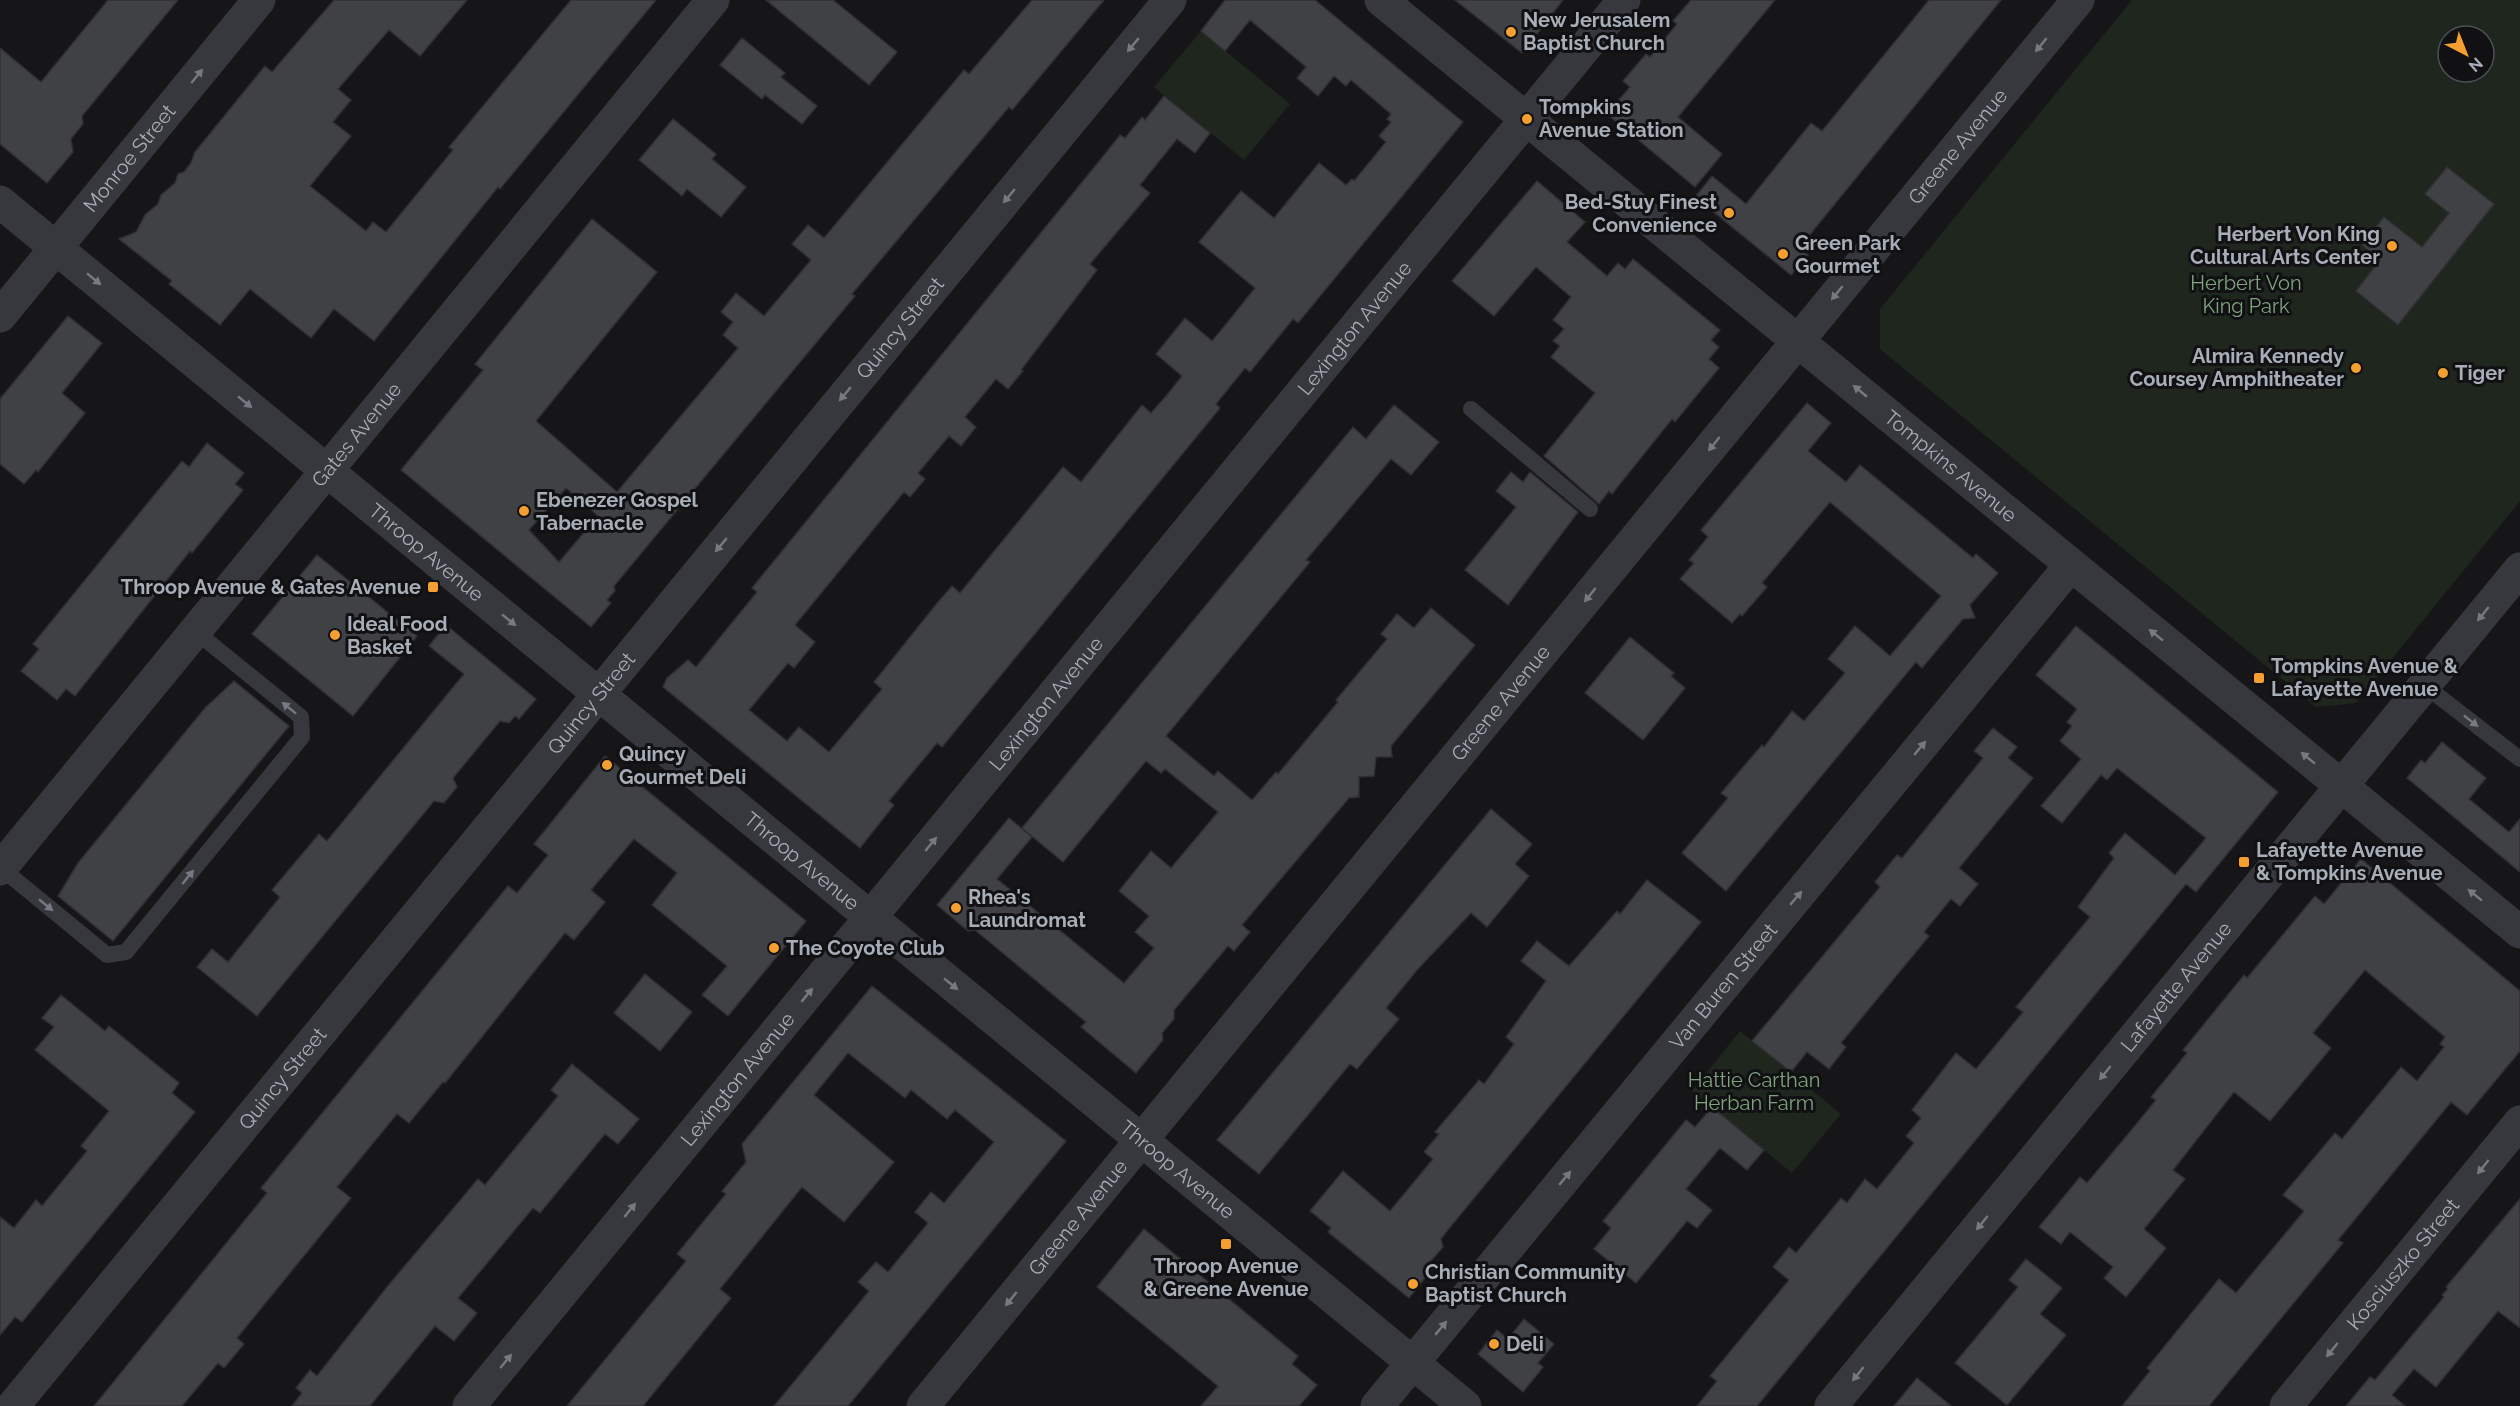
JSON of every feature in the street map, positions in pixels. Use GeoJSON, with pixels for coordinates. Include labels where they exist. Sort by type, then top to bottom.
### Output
{"type":"FeatureCollection","features":[{"type":"Feature","properties":{"kind":"street","name":"Monroe Street"},"geometry":{"type":"LineString","coordinates":[[0,316],[260,0]]}},
{"type":"Feature","properties":{"kind":"street","name":"Gates Avenue"},"geometry":{"type":"LineString","coordinates":[[0,868],[713,0]]}},
{"type":"Feature","properties":{"kind":"street","name":"Quincy Street"},"geometry":{"type":"LineString","coordinates":[[13,1406],[1170,0]]}},
{"type":"Feature","properties":{"kind":"street","name":"Tompkins Avenue"},"geometry":{"type":"LineString","coordinates":[[1381,0],[1527,117],[2070,566],[2520,932]]}},
{"type":"Feature","properties":{"kind":"street","name":"Lexington Avenue"},"geometry":{"type":"LineString","coordinates":[[469,1406],[1624,0]]}},
{"type":"Feature","properties":{"kind":"street","name":"Greene Avenue"},"geometry":{"type":"LineString","coordinates":[[923,1406],[2078,0]]}},
{"type":"Feature","properties":{"kind":"street","name":"Throop Avenue"},"geometry":{"type":"LineString","coordinates":[[0,202],[1465,1406]]}},
{"type":"Feature","properties":{"kind":"street","name":"Van Buren Street"},"geometry":{"type":"LineString","coordinates":[[1377,1406],[2070,566]]}},
{"type":"Feature","properties":{"kind":"street","name":"Lafayette Avenue"},"geometry":{"type":"LineString","coordinates":[[1831,1406],[2520,569]]}},
{"type":"Feature","properties":{"kind":"street","name":"Kosciuszko Street"},"geometry":{"type":"LineString","coordinates":[[2286,1406],[2516,1134]]}},
{"type":"Feature","properties":{"kind":"lane"},"geometry":{"type":"LineString","coordinates":[[1471,409],[1590,509]]}},
{"type":"Feature","properties":{"kind":"lane"},"geometry":{"type":"LineString","coordinates":[[0,868],[107,955],[126,952],[141,934],[302,737],[301,717],[195,631]]}},
{"type":"Feature","properties":{"kind":"lane"},"geometry":{"type":"LineString","coordinates":[[2424,685],[2520,759]]}},
{"type":"Feature","properties":{"kind":"green space","name":"Herbert Von King Park"},"geometry":{"type":"Polygon","coordinates":[[[2132,0],[2520,0],[2520,501],[2356,703],[2316,707],[1880,349],[1880,309],[2132,0]]]}},
{"type":"Feature","properties":{"kind":"green space"},"geometry":{"type":"Polygon","coordinates":[[[1201,31],[1290,104],[1244,160],[1154,87],[1201,31]]]}},
{"type":"Feature","properties":{"kind":"green space","name":"Hattie Carthan Herban Farm"},"geometry":{"type":"Polygon","coordinates":[[[1740,1031],[1841,1114],[1792,1173],[1692,1091],[1740,1031]]]}},
{"type":"Feature","properties":{"kind":"building"},"geometry":{"type":"Polygon","coordinates":[[[108,0],[178,0],[82,116],[83,124],[71,139],[73,152],[47,183],[0,144],[0,48],[41,82],[108,0]]]}},
{"type":"Feature","properties":{"kind":"building"},"geometry":{"type":"Polygon","coordinates":[[[334,0],[467,0],[420,56],[389,30],[338,89],[351,100],[333,122],[351,136],[310,186],[366,231],[373,222],[386,232],[453,150],[449,147],[571,0],[656,0],[500,189],[498,187],[374,341],[334,309],[311,338],[250,289],[220,325],[169,284],[172,281],[119,239],[136,232],[145,215],[158,204],[161,195],[175,183],[178,174],[184,172],[195,152],[265,66],[272,72],[334,0]]]}},
{"type":"Feature","properties":{"kind":"building"},"geometry":{"type":"Polygon","coordinates":[[[766,0],[833,0],[897,52],[869,85],[766,0]]]}},
{"type":"Feature","properties":{"kind":"building"},"geometry":{"type":"Polygon","coordinates":[[[1032,0],[1104,0],[1012,110],[1009,107],[852,294],[855,296],[614,586],[615,591],[607,600],[611,603],[591,627],[401,470],[483,370],[475,364],[592,219],[657,272],[536,421],[617,492],[738,348],[723,335],[733,322],[721,312],[736,293],[764,316],[811,260],[792,244],[808,225],[824,238],[964,70],[969,74],[1032,0]],[[566,488],[529,530],[559,562],[598,516],[566,488]]]}},
{"type":"Feature","properties":{"kind":"building"},"geometry":{"type":"Polygon","coordinates":[[[1225,0],[1315,0],[1463,122],[1298,323],[1293,319],[1250,372],[1245,368],[1216,404],[1220,408],[942,747],[937,743],[889,801],[894,805],[860,848],[663,687],[667,678],[688,660],[696,667],[757,592],[752,588],[1120,135],[1125,138],[1142,117],[1145,120],[1164,96],[1210,133],[1195,153],[1177,139],[1140,185],[1150,193],[1090,264],[1097,270],[1021,370],[1023,371],[1008,389],[996,379],[965,417],[976,427],[961,446],[949,436],[918,473],[925,479],[910,497],[904,492],[795,625],[815,642],[794,668],[788,663],[749,710],[787,741],[799,727],[829,752],[882,689],[874,682],[938,602],[952,586],[960,593],[1063,467],[1081,482],[1142,405],[1151,413],[1167,395],[1182,376],[1156,354],[1185,318],[1212,341],[1227,323],[1255,288],[1199,242],[1241,191],[1274,218],[1319,163],[1346,185],[1352,179],[1354,181],[1386,142],[1379,136],[1391,122],[1387,119],[1391,114],[1351,80],[1346,86],[1334,76],[1318,96],[1297,78],[1306,67],[1250,20],[1225,51],[1201,31],[1225,0]]]}},
{"type":"Feature","properties":{"kind":"building"},"geometry":{"type":"Polygon","coordinates":[[[1455,0],[1563,0],[1522,53],[1455,0]]]}},
{"type":"Feature","properties":{"kind":"building"},"geometry":{"type":"Polygon","coordinates":[[[1691,0],[1775,0],[1678,117],[1722,154],[1695,187],[1607,114],[1630,87],[1623,81],[1646,54],[1650,57],[1677,24],[1673,21],[1691,0]]]}},
{"type":"Feature","properties":{"kind":"building"},"geometry":{"type":"Polygon","coordinates":[[[1929,0],[2001,0],[1799,248],[1808,255],[1791,275],[1695,197],[1712,176],[1746,204],[1811,123],[1822,131],[1929,0]]]}},
{"type":"Feature","properties":{"kind":"building"},"geometry":{"type":"Polygon","coordinates":[[[742,38],[785,73],[781,77],[817,106],[802,124],[765,95],[762,99],[720,65],[742,38]]]}},
{"type":"Feature","properties":{"kind":"building"},"geometry":{"type":"Polygon","coordinates":[[[673,119],[716,154],[712,159],[746,187],[721,217],[687,189],[682,196],[639,160],[673,119]]]}},
{"type":"Feature","properties":{"kind":"building","name":"Herbert Von King Cultural Arts Center"},"geometry":{"type":"Polygon","coordinates":[[[2447,167],[2494,204],[2398,325],[2356,291],[2380,260],[2362,245],[2384,217],[2422,247],[2449,213],[2425,194],[2447,167]]]}},
{"type":"Feature","properties":{"kind":"building"},"geometry":{"type":"Polygon","coordinates":[[[1537,181],[1585,222],[1567,242],[1607,276],[1618,263],[1625,269],[1633,259],[1720,330],[1711,340],[1719,347],[1709,359],[1719,368],[1675,422],[1672,419],[1612,494],[1609,491],[1599,504],[1544,456],[1595,393],[1551,357],[1560,346],[1553,341],[1564,329],[1553,320],[1571,297],[1536,267],[1494,316],[1452,281],[1537,181]]]}},
{"type":"Feature","properties":{"kind":"building"},"geometry":{"type":"Polygon","coordinates":[[[68,316],[102,343],[62,393],[85,413],[38,472],[36,470],[24,484],[0,464],[0,399],[68,316]]]}},
{"type":"Feature","properties":{"kind":"building"},"geometry":{"type":"Polygon","coordinates":[[[1807,403],[1831,423],[1808,451],[1846,482],[1860,465],[1973,558],[1976,554],[1998,573],[1970,605],[1975,618],[1963,619],[1922,668],[1916,662],[1726,891],[1682,853],[1728,798],[1721,793],[1762,745],[1764,747],[1792,711],[1804,721],[1845,673],[1828,659],[1855,626],[1890,656],[1941,596],[1830,502],[1762,583],[1767,587],[1742,616],[1740,614],[1732,623],[1680,579],[1694,563],[1689,560],[1708,537],[1701,530],[1807,403]]]}},
{"type":"Feature","properties":{"kind":"building"},"geometry":{"type":"Polygon","coordinates":[[[1394,405],[1439,442],[1411,475],[1391,459],[1306,560],[1310,562],[1166,736],[1214,776],[1218,771],[1252,800],[1276,772],[1278,774],[1338,702],[1336,700],[1387,639],[1381,634],[1397,614],[1414,628],[1431,608],[1475,645],[1391,746],[1392,757],[1376,757],[1374,776],[1359,777],[1359,797],[1349,798],[1242,925],[1250,932],[1234,951],[1228,946],[1174,1010],[1174,1019],[1162,1033],[1163,1040],[1136,1073],[1081,1027],[1086,1022],[975,930],[968,931],[937,905],[1009,818],[1032,837],[997,879],[1124,983],[1154,948],[1135,932],[1149,916],[1119,891],[1151,851],[1171,868],[1218,812],[1165,769],[1161,773],[1146,761],[1063,862],[1022,828],[1353,427],[1366,439],[1394,405]]]}},
{"type":"Feature","properties":{"kind":"building"},"geometry":{"type":"Polygon","coordinates":[[[207,443],[244,473],[235,484],[243,490],[192,553],[190,551],[75,696],[66,689],[57,700],[21,671],[39,649],[33,644],[182,461],[189,467],[207,443]]]}},
{"type":"Feature","properties":{"kind":"building"},"geometry":{"type":"Polygon","coordinates":[[[1511,472],[1523,482],[1530,472],[1578,512],[1508,605],[1465,570],[1516,507],[1496,491],[1511,472]]]}},
{"type":"Feature","properties":{"kind":"building","name":"Ideal Food Basket"},"geometry":{"type":"Polygon","coordinates":[[[317,555],[417,636],[353,716],[252,634],[317,555]]]}},
{"type":"Feature","properties":{"kind":"building"},"geometry":{"type":"Polygon","coordinates":[[[446,625],[536,699],[519,719],[515,716],[509,723],[500,721],[453,778],[457,787],[444,803],[434,801],[257,1016],[197,967],[212,949],[228,962],[280,897],[272,890],[319,834],[327,841],[464,674],[429,646],[446,625]]]}},
{"type":"Feature","properties":{"kind":"building"},"geometry":{"type":"Polygon","coordinates":[[[2076,626],[2278,792],[2196,892],[2186,884],[1757,1406],[1697,1406],[1717,1381],[1710,1376],[1789,1280],[1773,1267],[1789,1247],[1796,1253],[1841,1198],[1847,1203],[1865,1179],[1877,1189],[1914,1143],[1906,1136],[1921,1118],[1912,1110],[1956,1053],[1976,1069],[2023,1012],[2016,1007],[2090,917],[2078,907],[2114,858],[2109,853],[2125,833],[2175,875],[2206,838],[2117,768],[2107,780],[2101,775],[2062,823],[2041,806],[2081,759],[2060,741],[2072,726],[2067,722],[2077,709],[2036,675],[2076,626]]]}},
{"type":"Feature","properties":{"kind":"building"},"geometry":{"type":"Polygon","coordinates":[[[1630,637],[1674,673],[1671,676],[1685,688],[1643,740],[1585,693],[1630,637]]]}},
{"type":"Feature","properties":{"kind":"building"},"geometry":{"type":"Polygon","coordinates":[[[234,681],[289,726],[113,941],[58,896],[78,863],[205,708],[234,681]]]}},
{"type":"Feature","properties":{"kind":"building"},"geometry":{"type":"Polygon","coordinates":[[[1993,728],[2017,747],[2008,758],[2033,778],[1959,868],[1978,884],[1960,906],[1951,899],[1924,932],[1929,936],[1841,1043],[1846,1047],[1829,1069],[1807,1052],[1791,1072],[1752,1041],[1880,887],[1875,882],[1897,855],[1902,858],[1983,758],[1974,751],[1993,728]]]}},
{"type":"Feature","properties":{"kind":"building"},"geometry":{"type":"Polygon","coordinates":[[[2442,742],[2486,778],[2469,799],[2509,832],[2520,819],[2520,872],[2407,778],[2421,760],[2425,763],[2442,742]]]}},
{"type":"Feature","properties":{"kind":"building"},"geometry":{"type":"Polygon","coordinates":[[[605,756],[806,921],[728,1016],[702,995],[727,966],[652,905],[677,873],[634,839],[591,890],[605,902],[574,940],[565,933],[445,1083],[443,1082],[409,1123],[397,1114],[337,1187],[351,1198],[237,1338],[244,1344],[224,1368],[218,1363],[182,1406],[94,1406],[267,1193],[261,1188],[508,886],[517,893],[548,855],[534,844],[605,756]]]}},
{"type":"Feature","properties":{"kind":"building"},"geometry":{"type":"Polygon","coordinates":[[[1491,809],[1532,844],[1515,864],[1529,876],[1487,927],[1471,913],[1417,970],[1386,1008],[1399,1019],[1357,1069],[1350,1064],[1259,1174],[1217,1140],[1491,809]]]}},
{"type":"Feature","properties":{"kind":"building"},"geometry":{"type":"Polygon","coordinates":[[[2361,859],[2520,991],[2520,1051],[2467,1115],[2451,1102],[2338,1240],[2343,1243],[2209,1406],[2122,1406],[2150,1371],[2147,1368],[2219,1279],[2236,1293],[2304,1211],[2283,1195],[2335,1133],[2342,1139],[2401,1067],[2417,1081],[2444,1047],[2440,1044],[2445,1037],[2365,970],[2313,1033],[2331,1048],[2270,1121],[2234,1092],[2173,1170],[2185,1179],[2144,1229],[2166,1248],[2126,1297],[2104,1278],[2113,1267],[2070,1232],[2061,1244],[2039,1227],[2080,1177],[2087,1183],[2156,1100],[2151,1097],[2187,1053],[2183,1050],[2244,975],[2247,978],[2315,896],[2324,904],[2361,859]]]}},
{"type":"Feature","properties":{"kind":"building"},"geometry":{"type":"Polygon","coordinates":[[[1647,880],[1701,922],[1447,1231],[1441,1239],[1443,1247],[1430,1262],[1432,1269],[1409,1298],[1328,1232],[1331,1228],[1310,1211],[1343,1171],[1390,1211],[1433,1159],[1424,1152],[1439,1134],[1435,1132],[1479,1080],[1484,1084],[1514,1044],[1506,1037],[1546,981],[1521,961],[1537,941],[1569,966],[1617,911],[1620,914],[1647,880]]]}},
{"type":"Feature","properties":{"kind":"building"},"geometry":{"type":"Polygon","coordinates":[[[645,974],[692,1012],[660,1051],[614,1013],[645,974]]]}},
{"type":"Feature","properties":{"kind":"building"},"geometry":{"type":"Polygon","coordinates":[[[872,986],[1066,1141],[848,1406],[774,1406],[869,1291],[858,1282],[876,1262],[888,1272],[928,1223],[915,1212],[931,1192],[944,1203],[994,1142],[955,1110],[947,1119],[911,1090],[905,1098],[848,1053],[814,1095],[894,1162],[844,1222],[802,1187],[720,1289],[731,1298],[643,1406],[567,1406],[686,1261],[677,1254],[726,1194],[722,1191],[746,1162],[742,1144],[872,986]]]}},
{"type":"Feature","properties":{"kind":"building"},"geometry":{"type":"Polygon","coordinates":[[[61,995],[105,1031],[109,1026],[179,1083],[172,1093],[195,1112],[22,1322],[15,1317],[0,1335],[0,1217],[14,1228],[36,1200],[42,1206],[87,1151],[81,1146],[109,1111],[35,1050],[54,1027],[42,1018],[61,995]]]}},
{"type":"Feature","properties":{"kind":"building"},"geometry":{"type":"Polygon","coordinates":[[[572,1064],[639,1119],[618,1144],[605,1134],[540,1213],[533,1208],[458,1298],[477,1313],[454,1341],[435,1326],[370,1406],[292,1406],[302,1393],[296,1388],[310,1370],[317,1376],[387,1287],[478,1179],[485,1185],[558,1096],[551,1090],[572,1064]]]}},
{"type":"Feature","properties":{"kind":"building"},"geometry":{"type":"Polygon","coordinates":[[[1712,1107],[1764,1150],[1747,1170],[1720,1148],[1686,1189],[1712,1210],[1697,1228],[1687,1221],[1636,1283],[1594,1249],[1611,1228],[1603,1221],[1686,1120],[1695,1127],[1712,1107]]]}},
{"type":"Feature","properties":{"kind":"building"},"geometry":{"type":"Polygon","coordinates":[[[2520,1199],[2520,1328],[2498,1311],[2436,1387],[2414,1369],[2392,1395],[2405,1406],[2346,1406],[2370,1377],[2375,1380],[2444,1297],[2442,1295],[2448,1289],[2446,1287],[2520,1199]]]}},
{"type":"Feature","properties":{"kind":"building"},"geometry":{"type":"Polygon","coordinates":[[[1144,1229],[1298,1356],[1292,1364],[1317,1385],[1299,1406],[1201,1406],[1218,1386],[1097,1287],[1144,1229]]]}},
{"type":"Feature","properties":{"kind":"building"},"geometry":{"type":"Polygon","coordinates":[[[2026,1259],[2062,1288],[2040,1314],[2066,1335],[2007,1405],[1955,1363],[2018,1287],[2009,1280],[2026,1259]]]}},
{"type":"Feature","properties":{"kind":"building"},"geometry":{"type":"Polygon","coordinates":[[[1524,1319],[1554,1344],[1538,1363],[1543,1367],[1523,1392],[1478,1354],[1497,1330],[1508,1339],[1524,1319]]]}},
{"type":"Feature","properties":{"kind":"building"},"geometry":{"type":"Polygon","coordinates":[[[1917,1378],[1951,1406],[1894,1406],[1917,1378]]]}},
{"type":"Feature","properties":{"kind":"place","name":"New Jerusalem Baptist Church"},"geometry":{"type":"Point","coordinates":[1511,32]}},
{"type":"Feature","properties":{"kind":"place","name":"Tompkins Avenue Station"},"geometry":{"type":"Point","coordinates":[1527,119]}},
{"type":"Feature","properties":{"kind":"place","name":"Bed-Stuy Finest Convenience"},"geometry":{"type":"Point","coordinates":[1729,213]}},
{"type":"Feature","properties":{"kind":"place","name":"Herbert Von King Cultural Arts Center"},"geometry":{"type":"Point","coordinates":[2392,246]}},
{"type":"Feature","properties":{"kind":"place","name":"Green Park Gourmet"},"geometry":{"type":"Point","coordinates":[1783,254]}},
{"type":"Feature","properties":{"kind":"place","name":"Almira Kennedy Coursey Amphitheater"},"geometry":{"type":"Point","coordinates":[2356,368]}},
{"type":"Feature","properties":{"kind":"place","name":"Tiger"},"geometry":{"type":"Point","coordinates":[2443,373]}},
{"type":"Feature","properties":{"kind":"place","name":"Ebenezer Gospel Tabernacle"},"geometry":{"type":"Point","coordinates":[524,511]}},
{"type":"Feature","properties":{"kind":"place","name":"Throop Avenue & Gates Avenue"},"geometry":{"type":"Point","coordinates":[433,587]}},
{"type":"Feature","properties":{"kind":"place","name":"Ideal Food Basket"},"geometry":{"type":"Point","coordinates":[335,635]}},
{"type":"Feature","properties":{"kind":"place","name":"Tompkins Avenue & Lafayette Avenue"},"geometry":{"type":"Point","coordinates":[2259,678]}},
{"type":"Feature","properties":{"kind":"place","name":"Quincy Gourmet Deli"},"geometry":{"type":"Point","coordinates":[607,765]}},
{"type":"Feature","properties":{"kind":"place","name":"Lafayette Avenue & Tompkins Avenue"},"geometry":{"type":"Point","coordinates":[2244,862]}},
{"type":"Feature","properties":{"kind":"place","name":"Rhea's Laundromat"},"geometry":{"type":"Point","coordinates":[956,908]}},
{"type":"Feature","properties":{"kind":"place","name":"The Coyote Club"},"geometry":{"type":"Point","coordinates":[774,948]}},
{"type":"Feature","properties":{"kind":"place","name":"Throop Avenue & Greene Avenue"},"geometry":{"type":"Point","coordinates":[1226,1244]}},
{"type":"Feature","properties":{"kind":"place","name":"Christian Community Baptist Church"},"geometry":{"type":"Point","coordinates":[1413,1284]}},
{"type":"Feature","properties":{"kind":"place","name":"Deli"},"geometry":{"type":"Point","coordinates":[1494,1344]}}]}
